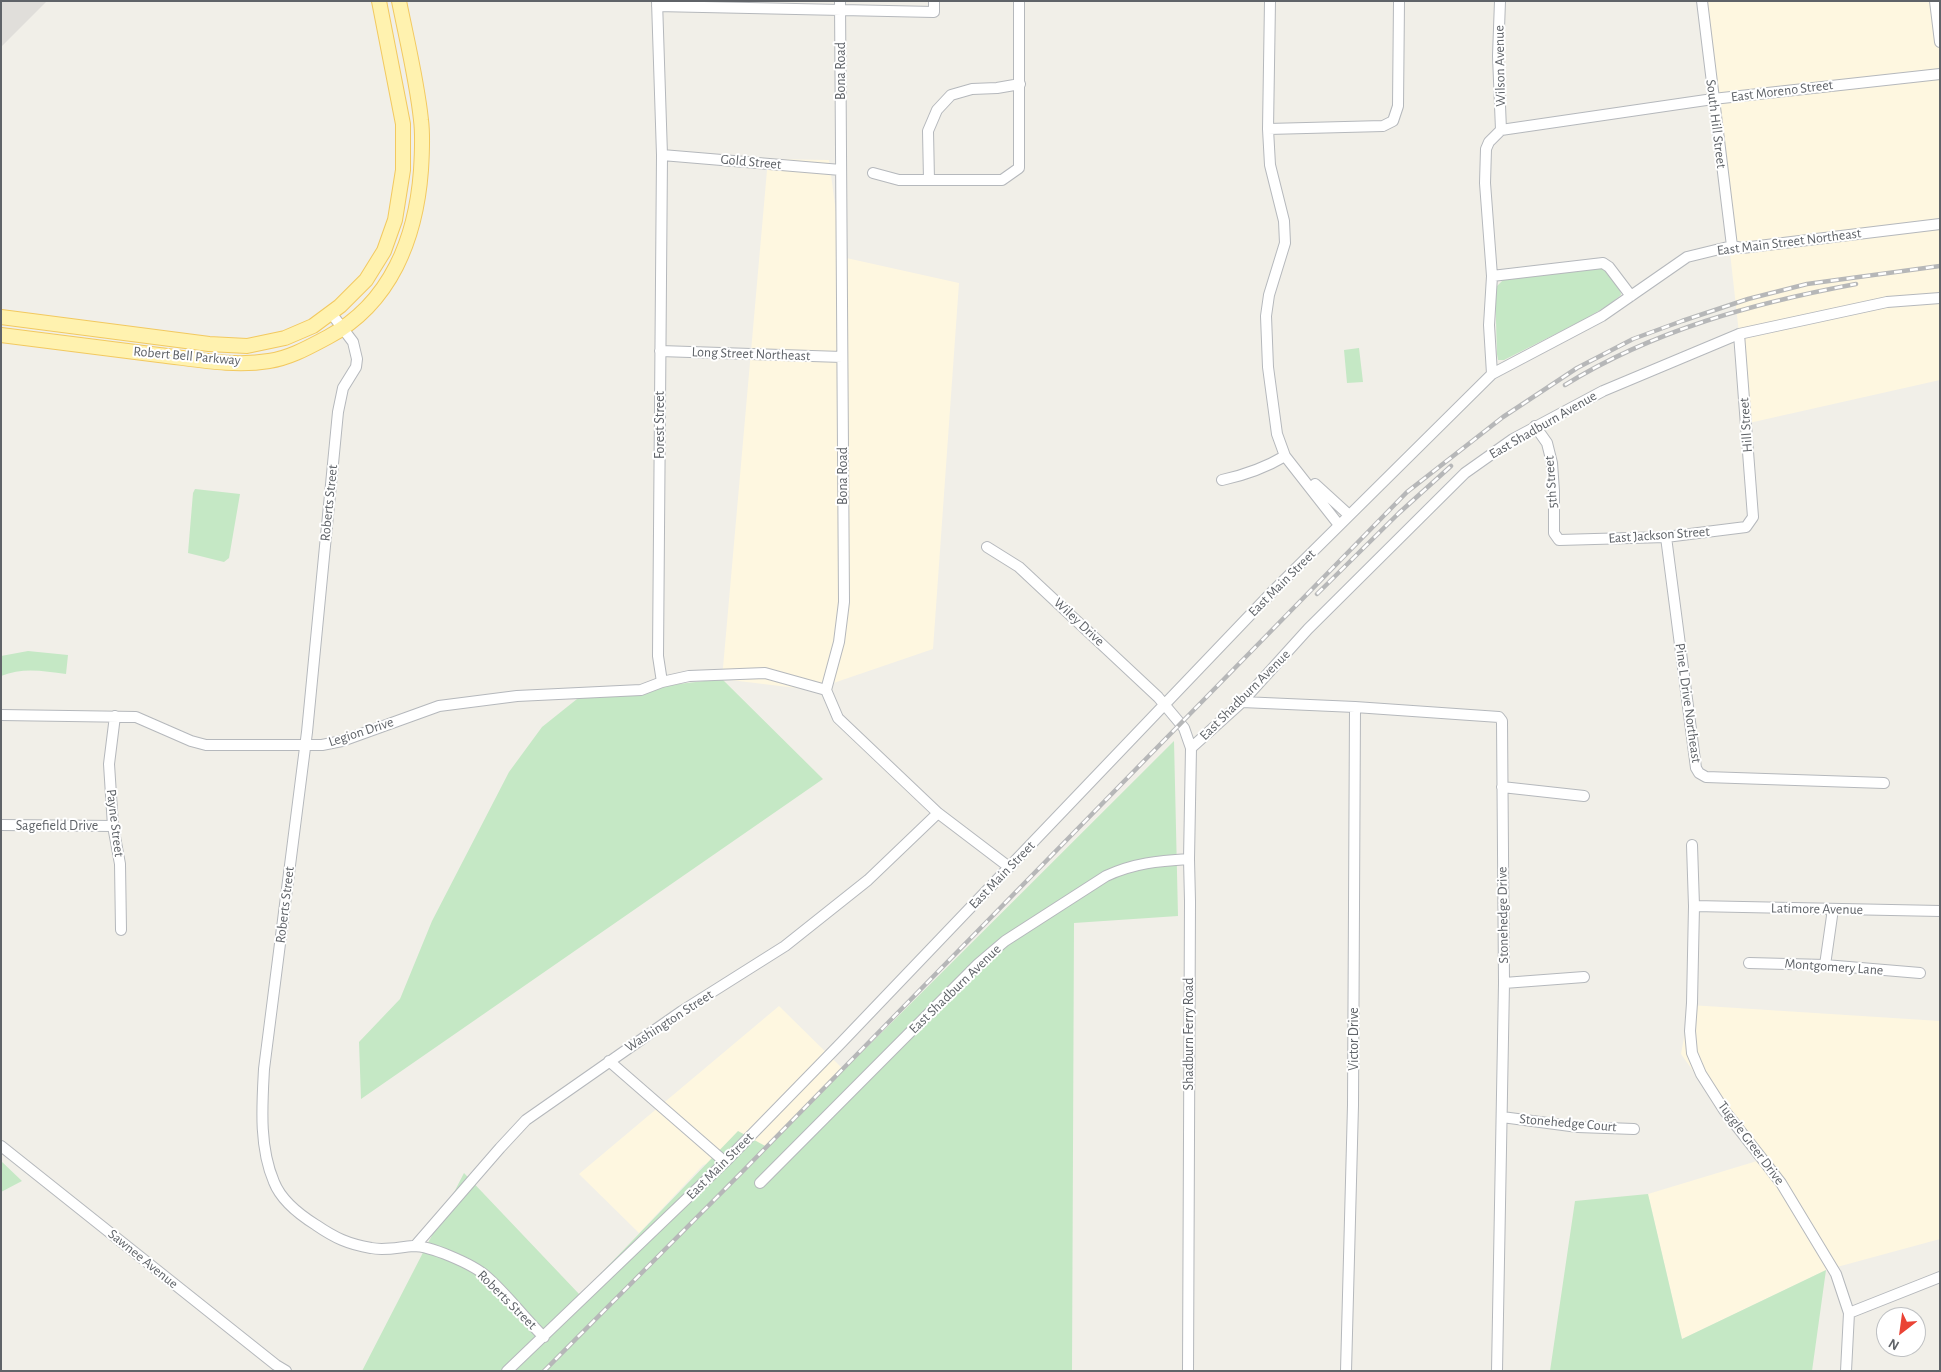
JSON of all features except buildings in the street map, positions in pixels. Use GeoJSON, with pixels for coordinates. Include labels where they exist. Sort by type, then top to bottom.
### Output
{"type":"FeatureCollection","features":[{"type":"Feature","properties":{"kind":"main road","name":"Robert Bell Parkway"},"geometry":{"type":"LineString","coordinates":[[1,317],[209,344],[247,346],[285,338],[313,326],[331,313],[366,280],[384,251],[395,220],[403,170],[403,124],[379,1]]}},
{"type":"Feature","properties":{"kind":"main road","name":"Robert Bell Parkway"},"geometry":{"type":"LineString","coordinates":[[1,335],[222,362],[253,362],[269,361],[296,354],[342,329],[376,298],[400,261],[412,227],[419,197],[422,122],[399,1]]}},
{"type":"Feature","properties":{"kind":"street"},"geometry":{"type":"LineString","coordinates":[[874,173],[899,180],[1002,180],[1019,168],[1019,1]]}},
{"type":"Feature","properties":{"kind":"street"},"geometry":{"type":"LineString","coordinates":[[1270,1],[1268,129],[1270,165],[1284,221],[1285,243],[1268,295],[1266,316],[1267,350],[1277,434],[1285,456],[1339,526]]}},
{"type":"Feature","properties":{"kind":"street"},"geometry":{"type":"LineString","coordinates":[[1268,129],[1383,126],[1393,121],[1398,106],[1399,1]]}},
{"type":"Feature","properties":{"kind":"street","name":"Wilson Avenue"},"geometry":{"type":"LineString","coordinates":[[1500,1],[1498,56],[1501,130]]}},
{"type":"Feature","properties":{"kind":"street","name":"South Hill Street"},"geometry":{"type":"LineString","coordinates":[[1702,1],[1732,246]]}},
{"type":"Feature","properties":{"kind":"street"},"geometry":{"type":"LineString","coordinates":[[1935,1],[1940,42]]}},
{"type":"Feature","properties":{"kind":"street"},"geometry":{"type":"LineString","coordinates":[[657,4],[934,7]]}},
{"type":"Feature","properties":{"kind":"street","name":"Forest Street"},"geometry":{"type":"LineString","coordinates":[[657,4],[662,155],[658,656],[662,682]]}},
{"type":"Feature","properties":{"kind":"street","name":"Bona Road"},"geometry":{"type":"LineString","coordinates":[[826,690],[839,642],[844,602],[840,6]]}},
{"type":"Feature","properties":{"kind":"street","name":"East Moreno Street"},"geometry":{"type":"LineString","coordinates":[[1501,130],[1713,99],[1940,74]]}},
{"type":"Feature","properties":{"kind":"street"},"geometry":{"type":"LineString","coordinates":[[929,180],[928,131],[938,110],[951,95],[972,89],[997,88],[1020,84]]}},
{"type":"Feature","properties":{"kind":"street"},"geometry":{"type":"LineString","coordinates":[[1492,374],[1489,325],[1492,276],[1485,183],[1486,149],[1489,142],[1501,130]]}},
{"type":"Feature","properties":{"kind":"street","name":"Gold Street"},"geometry":{"type":"LineString","coordinates":[[662,155],[841,170]]}},
{"type":"Feature","properties":{"kind":"street","name":"East Main Street Northeast"},"geometry":{"type":"LineString","coordinates":[[1492,374],[1602,316],[1687,258],[1732,246],[1742,248],[1940,224]]}},
{"type":"Feature","properties":{"kind":"street"},"geometry":{"type":"LineString","coordinates":[[1492,276],[1603,263],[1609,267],[1631,296]]}},
{"type":"Feature","properties":{"kind":"street","name":"East Shadburn Avenue"},"geometry":{"type":"LineString","coordinates":[[1191,748],[1242,702],[1308,629],[1464,473],[1535,426],[1603,391],[1739,334],[1887,302],[1940,298]]}},
{"type":"Feature","properties":{"kind":"street","name":"Roberts Street"},"geometry":{"type":"LineString","coordinates":[[331,313],[353,342],[357,359],[356,367],[343,388],[338,412],[305,744],[264,1069],[262,1112],[267,1159],[274,1183],[290,1205],[322,1230],[346,1243],[374,1249],[415,1246],[424,1247],[449,1256],[486,1276],[544,1337]]}},
{"type":"Feature","properties":{"kind":"street","name":"Hill Street"},"geometry":{"type":"LineString","coordinates":[[1739,334],[1753,517]]}},
{"type":"Feature","properties":{"kind":"street","name":"Long Street Northeast"},"geometry":{"type":"LineString","coordinates":[[660,351],[842,357]]}},
{"type":"Feature","properties":{"kind":"street","name":"East Main Street"},"geometry":{"type":"LineString","coordinates":[[507,1371],[725,1162],[1273,591],[1492,374]]}},
{"type":"Feature","properties":{"kind":"street","name":"5th Street"},"geometry":{"type":"LineString","coordinates":[[1535,426],[1547,443],[1552,463],[1554,532],[1559,540]]}},
{"type":"Feature","properties":{"kind":"street"},"geometry":{"type":"LineString","coordinates":[[1222,480],[1248,474],[1285,456]]}},
{"type":"Feature","properties":{"kind":"street"},"geometry":{"type":"LineString","coordinates":[[1298,471],[1349,515]]}},
{"type":"Feature","properties":{"kind":"street","name":"East Jackson Street"},"geometry":{"type":"LineString","coordinates":[[1559,540],[1666,537],[1746,527],[1753,517]]}},
{"type":"Feature","properties":{"kind":"street","name":"Pine L Drive Northeast"},"geometry":{"type":"LineString","coordinates":[[1666,537],[1696,768],[1699,773],[1706,777],[1751,780],[1884,783]]}},
{"type":"Feature","properties":{"kind":"street","name":"Wiley Drive"},"geometry":{"type":"LineString","coordinates":[[987,547],[1019,567],[1165,704]]}},
{"type":"Feature","properties":{"kind":"street"},"geometry":{"type":"LineString","coordinates":[[662,682],[689,676],[765,673],[826,690],[838,718],[938,813],[1009,867]]}},
{"type":"Feature","properties":{"kind":"street","name":"Legion Drive"},"geometry":{"type":"LineString","coordinates":[[1,715],[136,717],[191,741],[206,744],[322,745],[342,740],[439,706],[517,696],[640,690],[662,682]]}},
{"type":"Feature","properties":{"kind":"street","name":"Stonehedge Drive"},"geometry":{"type":"LineString","coordinates":[[1242,702],[1355,707],[1498,717],[1502,721],[1504,983],[1498,1371]]}},
{"type":"Feature","properties":{"kind":"street","name":"Shadburn Ferry Road"},"geometry":{"type":"LineString","coordinates":[[1165,704],[1184,728],[1191,748],[1188,1371]]}},
{"type":"Feature","properties":{"kind":"street","name":"Victor Drive"},"geometry":{"type":"LineString","coordinates":[[1346,1371],[1353,1105],[1355,707]]}},
{"type":"Feature","properties":{"kind":"street","name":"Payne Street"},"geometry":{"type":"LineString","coordinates":[[115,716],[109,764],[113,826],[120,864],[121,930]]}},
{"type":"Feature","properties":{"kind":"street"},"geometry":{"type":"LineString","coordinates":[[1502,787],[1584,796]]}},
{"type":"Feature","properties":{"kind":"street","name":"Washington Street"},"geometry":{"type":"LineString","coordinates":[[415,1246],[526,1120],[682,1011],[784,946],[868,880],[938,813]]}},
{"type":"Feature","properties":{"kind":"street","name":"Sagefield Drive"},"geometry":{"type":"LineString","coordinates":[[1,825],[113,826]]}},
{"type":"Feature","properties":{"kind":"street","name":"Tuggle Greer Drive"},"geometry":{"type":"LineString","coordinates":[[1692,845],[1694,906],[1690,1032],[1692,1053],[1701,1074],[1724,1110],[1786,1190],[1836,1274],[1849,1313],[1846,1371]]}},
{"type":"Feature","properties":{"kind":"street","name":"East Shadburn Avenue"},"geometry":{"type":"LineString","coordinates":[[760,1183],[978,964],[1005,941],[1120,869],[1137,864],[1189,859]]}},
{"type":"Feature","properties":{"kind":"street","name":"Latimore Avenue"},"geometry":{"type":"LineString","coordinates":[[1694,906],[1940,911]]}},
{"type":"Feature","properties":{"kind":"street"},"geometry":{"type":"LineString","coordinates":[[1825,965],[1833,909]]}},
{"type":"Feature","properties":{"kind":"street","name":"Montgomery Lane"},"geometry":{"type":"LineString","coordinates":[[1749,963],[1825,965],[1920,974]]}},
{"type":"Feature","properties":{"kind":"street"},"geometry":{"type":"LineString","coordinates":[[1504,983],[1584,977]]}},
{"type":"Feature","properties":{"kind":"street"},"geometry":{"type":"LineString","coordinates":[[609,1061],[725,1162]]}},
{"type":"Feature","properties":{"kind":"street","name":"Stonehedge Court"},"geometry":{"type":"LineString","coordinates":[[1502,1118],[1578,1127],[1634,1128]]}},
{"type":"Feature","properties":{"kind":"street","name":"Sawnee Avenue"},"geometry":{"type":"LineString","coordinates":[[1,1146],[286,1371]]}},
{"type":"Feature","properties":{"kind":"street"},"geometry":{"type":"LineString","coordinates":[[1849,1313],[1940,1276]]}},
{"type":"Feature","properties":{"kind":"shaded area"},"geometry":{"type":"Polygon","coordinates":[[[1,1],[47,1],[1,47],[1,1]]]}},
{"type":"Feature","properties":{"kind":"shaded area"},"geometry":{"type":"Polygon","coordinates":[[[1702,1],[1940,1],[1940,380],[1749,423],[1702,1]]]}},
{"type":"Feature","properties":{"kind":"shaded area"},"geometry":{"type":"Polygon","coordinates":[[[768,159],[829,160],[842,257],[959,283],[933,649],[813,690],[722,679],[768,159]]]}},
{"type":"Feature","properties":{"kind":"shaded area"},"geometry":{"type":"Polygon","coordinates":[[[1690,1005],[1940,1021],[1940,1239],[1826,1270],[1682,1339],[1648,1194],[1757,1161],[1681,1054],[1690,1005]]]}},
{"type":"Feature","properties":{"kind":"shaded area"},"geometry":{"type":"Polygon","coordinates":[[[779,1006],[844,1070],[767,1147],[703,1165],[639,1233],[579,1174],[779,1006]]]}},
{"type":"Feature","properties":{"kind":"green space"},"geometry":{"type":"Polygon","coordinates":[[[1603,267],[1620,287],[1621,295],[1587,318],[1504,360],[1498,360],[1495,288],[1505,278],[1603,267]]]}},
{"type":"Feature","properties":{"kind":"green space"},"geometry":{"type":"Polygon","coordinates":[[[1359,348],[1363,382],[1347,383],[1344,350],[1359,348]]]}},
{"type":"Feature","properties":{"kind":"green space"},"geometry":{"type":"Polygon","coordinates":[[[195,489],[240,494],[229,558],[224,562],[188,553],[193,493],[195,489]]]}},
{"type":"Feature","properties":{"kind":"green space"},"geometry":{"type":"Polygon","coordinates":[[[28,651],[68,655],[66,674],[17,671],[1,676],[1,656],[28,651]]]}},
{"type":"Feature","properties":{"kind":"green space"},"geometry":{"type":"Polygon","coordinates":[[[722,679],[823,779],[361,1099],[359,1042],[400,999],[432,921],[509,772],[542,727],[582,695],[722,679]]]}},
{"type":"Feature","properties":{"kind":"green space"},"geometry":{"type":"Polygon","coordinates":[[[1174,741],[1178,916],[1074,923],[1072,1371],[362,1371],[464,1173],[580,1295],[738,1131],[767,1147],[1174,741]]]}},
{"type":"Feature","properties":{"kind":"green space"},"geometry":{"type":"Polygon","coordinates":[[[1,1161],[22,1181],[1,1192],[1,1161]]]}},
{"type":"Feature","properties":{"kind":"green space"},"geometry":{"type":"Polygon","coordinates":[[[1648,1194],[1682,1339],[1826,1270],[1812,1371],[1550,1371],[1575,1201],[1648,1194]]]}},
{"type":"Feature","properties":{"kind":"railway"},"geometry":{"type":"LineString","coordinates":[[544,1371],[742,1172],[1407,492],[1503,417],[1577,368],[1633,339],[1748,299],[1807,284],[1940,266]]}},
{"type":"Feature","properties":{"kind":"railway"},"geometry":{"type":"LineString","coordinates":[[1565,385],[1634,349],[1706,321],[1780,300],[1856,284]]}},
{"type":"Feature","properties":{"kind":"railway"},"geometry":{"type":"LineString","coordinates":[[1317,594],[1399,513],[1451,466]]}}]}
